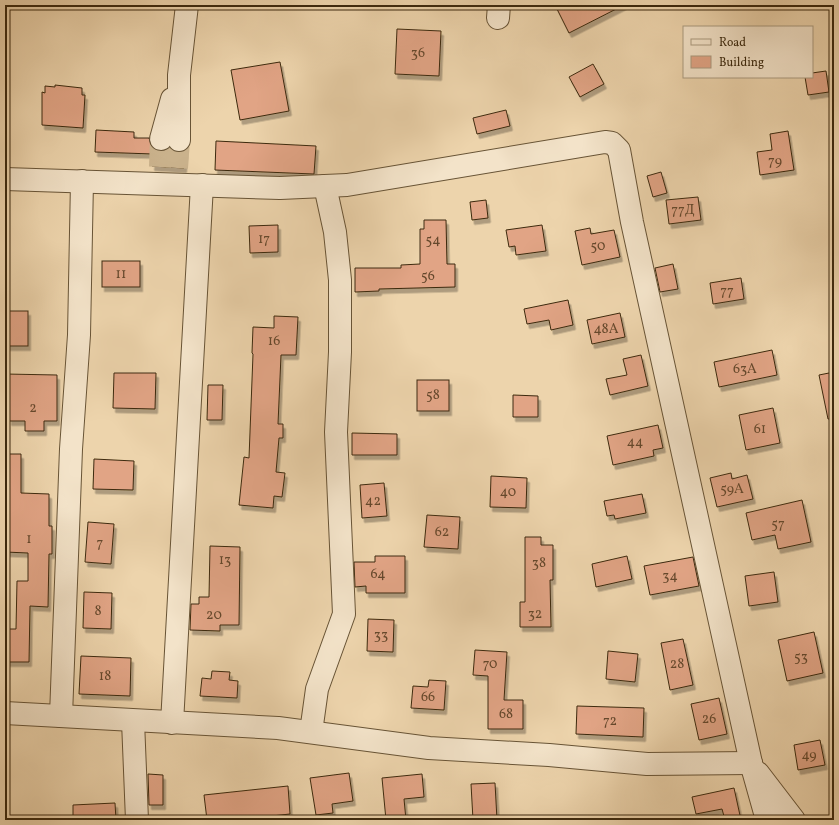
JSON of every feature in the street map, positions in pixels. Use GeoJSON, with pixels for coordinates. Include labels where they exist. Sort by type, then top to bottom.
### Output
{"type":"FeatureCollection","features":[{"type":"Feature","properties":{"kind":"street"},"geometry":{"type":"LineString","coordinates":[[170,139],[187,5]]}},
{"type":"Feature","properties":{"kind":"street"},"geometry":{"type":"LineString","coordinates":[[5,179],[82,181],[168,176],[202,184],[280,188],[347,185],[605,142],[616,145],[619,150],[632,222],[751,763],[767,820]]}},
{"type":"Feature","properties":{"kind":"street"},"geometry":{"type":"LineString","coordinates":[[61,716],[71,449],[79,335],[82,181]]}},
{"type":"Feature","properties":{"kind":"street"},"geometry":{"type":"LineString","coordinates":[[172,723],[202,184]]}},
{"type":"Feature","properties":{"kind":"street"},"geometry":{"type":"LineString","coordinates":[[312,732],[317,689],[344,614],[336,432],[340,352],[340,280],[335,232],[325,186]]}},
{"type":"Feature","properties":{"kind":"street"},"geometry":{"type":"LineString","coordinates":[[5,713],[278,728],[429,748],[549,755],[647,764],[751,763]]}},
{"type":"Feature","properties":{"kind":"street"},"geometry":{"type":"LineString","coordinates":[[133,720],[137,820]]}},
{"type":"Feature","properties":{"kind":"street"},"geometry":{"type":"LineString","coordinates":[[751,763],[794,820]]}},
{"type":"Feature","properties":{"kind":"building"},"geometry":{"type":"Polygon","coordinates":[[[555,5],[624,5],[569,33],[555,5]]]}},
{"type":"Feature","properties":{"kind":"building"},"geometry":{"type":"Polygon","coordinates":[[[397,29],[441,31],[439,76],[395,74],[397,29]]]}},
{"type":"Feature","properties":{"kind":"building"},"geometry":{"type":"Polygon","coordinates":[[[280,62],[289,111],[240,120],[231,70],[280,62]]]}},
{"type":"Feature","properties":{"kind":"building"},"geometry":{"type":"Polygon","coordinates":[[[593,64],[604,84],[580,97],[569,77],[593,64]]]}},
{"type":"Feature","properties":{"kind":"building"},"geometry":{"type":"Polygon","coordinates":[[[826,71],[829,92],[808,95],[805,78],[813,78],[813,73],[826,71]]]}},
{"type":"Feature","properties":{"kind":"building"},"geometry":{"type":"Polygon","coordinates":[[[55,85],[82,88],[82,95],[85,95],[83,128],[42,125],[42,92],[45,93],[45,86],[55,87],[55,85]]]}},
{"type":"Feature","properties":{"kind":"building"},"geometry":{"type":"Polygon","coordinates":[[[506,110],[510,126],[477,134],[473,118],[506,110]]]}},
{"type":"Feature","properties":{"kind":"building"},"geometry":{"type":"Polygon","coordinates":[[[96,130],[134,132],[134,138],[149,138],[152,147],[157,151],[164,151],[170,148],[179,152],[185,151],[184,168],[152,166],[153,154],[95,152],[96,130]]]}},
{"type":"Feature","properties":{"kind":"building"},"geometry":{"type":"Polygon","coordinates":[[[788,131],[794,170],[760,175],[757,152],[772,150],[770,134],[788,131]]]}},
{"type":"Feature","properties":{"kind":"building"},"geometry":{"type":"Polygon","coordinates":[[[216,141],[316,146],[314,174],[215,170],[216,141]]]}},
{"type":"Feature","properties":{"kind":"building"},"geometry":{"type":"Polygon","coordinates":[[[661,172],[667,193],[653,197],[647,176],[661,172]]]}},
{"type":"Feature","properties":{"kind":"building"},"geometry":{"type":"Polygon","coordinates":[[[698,197],[701,220],[669,224],[666,200],[698,197]]]}},
{"type":"Feature","properties":{"kind":"building"},"geometry":{"type":"Polygon","coordinates":[[[486,200],[488,218],[472,220],[470,202],[486,200]]]}},
{"type":"Feature","properties":{"kind":"building"},"geometry":{"type":"Polygon","coordinates":[[[424,220],[446,220],[447,264],[455,264],[455,287],[379,289],[379,291],[355,292],[355,268],[401,268],[401,265],[420,264],[420,229],[424,229],[424,220]]]}},
{"type":"Feature","properties":{"kind":"building"},"geometry":{"type":"Polygon","coordinates":[[[278,225],[278,252],[250,253],[249,226],[278,225]]]}},
{"type":"Feature","properties":{"kind":"building"},"geometry":{"type":"Polygon","coordinates":[[[542,225],[546,251],[516,255],[515,246],[509,247],[506,230],[542,225]]]}},
{"type":"Feature","properties":{"kind":"building"},"geometry":{"type":"Polygon","coordinates":[[[590,228],[591,234],[614,230],[620,257],[582,265],[575,231],[590,228]]]}},
{"type":"Feature","properties":{"kind":"building"},"geometry":{"type":"Polygon","coordinates":[[[102,261],[140,261],[140,287],[102,287],[102,261]]]}},
{"type":"Feature","properties":{"kind":"building"},"geometry":{"type":"Polygon","coordinates":[[[673,264],[678,289],[660,292],[655,268],[673,264]]]}},
{"type":"Feature","properties":{"kind":"building"},"geometry":{"type":"Polygon","coordinates":[[[741,278],[744,299],[713,304],[710,283],[741,278]]]}},
{"type":"Feature","properties":{"kind":"building"},"geometry":{"type":"Polygon","coordinates":[[[568,300],[573,325],[551,330],[549,320],[527,324],[524,309],[568,300]]]}},
{"type":"Feature","properties":{"kind":"building"},"geometry":{"type":"Polygon","coordinates":[[[5,311],[28,311],[28,346],[5,346],[5,311]]]}},
{"type":"Feature","properties":{"kind":"building"},"geometry":{"type":"Polygon","coordinates":[[[620,313],[625,337],[592,344],[587,320],[620,313]]]}},
{"type":"Feature","properties":{"kind":"building"},"geometry":{"type":"Polygon","coordinates":[[[274,316],[298,317],[296,355],[281,355],[278,424],[283,424],[283,438],[279,438],[276,472],[285,473],[282,497],[274,496],[273,508],[239,505],[244,457],[249,458],[253,327],[274,328],[274,316]]]}},
{"type":"Feature","properties":{"kind":"building"},"geometry":{"type":"Polygon","coordinates":[[[772,350],[777,375],[719,387],[714,362],[772,350]]]}},
{"type":"Feature","properties":{"kind":"building"},"geometry":{"type":"Polygon","coordinates":[[[641,355],[648,386],[610,395],[606,379],[627,375],[623,359],[641,355]]]}},
{"type":"Feature","properties":{"kind":"building"},"geometry":{"type":"Polygon","coordinates":[[[834,372],[834,419],[828,419],[819,375],[834,372]]]}},
{"type":"Feature","properties":{"kind":"building"},"geometry":{"type":"Polygon","coordinates":[[[114,373],[156,373],[155,409],[113,408],[114,373]]]}},
{"type":"Feature","properties":{"kind":"building"},"geometry":{"type":"Polygon","coordinates":[[[5,374],[57,375],[57,421],[44,421],[44,431],[25,431],[25,421],[9,421],[9,394],[5,394],[5,374]]]}},
{"type":"Feature","properties":{"kind":"building"},"geometry":{"type":"Polygon","coordinates":[[[417,380],[449,380],[449,411],[417,411],[417,380]]]}},
{"type":"Feature","properties":{"kind":"building"},"geometry":{"type":"Polygon","coordinates":[[[208,385],[223,385],[222,420],[207,420],[208,385]]]}},
{"type":"Feature","properties":{"kind":"building"},"geometry":{"type":"Polygon","coordinates":[[[513,395],[538,396],[538,417],[513,417],[513,395]]]}},
{"type":"Feature","properties":{"kind":"building"},"geometry":{"type":"Polygon","coordinates":[[[773,408],[780,443],[746,450],[739,415],[773,408]]]}},
{"type":"Feature","properties":{"kind":"building"},"geometry":{"type":"Polygon","coordinates":[[[658,425],[663,448],[653,450],[654,456],[613,465],[607,436],[658,425]]]}},
{"type":"Feature","properties":{"kind":"building"},"geometry":{"type":"Polygon","coordinates":[[[352,433],[397,434],[397,455],[352,455],[352,433]]]}},
{"type":"Feature","properties":{"kind":"building"},"geometry":{"type":"Polygon","coordinates":[[[5,454],[21,454],[21,493],[49,494],[49,526],[52,526],[52,554],[49,554],[48,607],[30,606],[29,662],[5,662],[5,629],[16,629],[17,581],[28,581],[28,553],[5,552],[5,454]]]}},
{"type":"Feature","properties":{"kind":"building"},"geometry":{"type":"Polygon","coordinates":[[[94,459],[134,461],[133,490],[93,489],[94,459]]]}},
{"type":"Feature","properties":{"kind":"building"},"geometry":{"type":"Polygon","coordinates":[[[731,473],[732,479],[747,475],[753,499],[717,507],[710,478],[731,473]]]}},
{"type":"Feature","properties":{"kind":"building"},"geometry":{"type":"Polygon","coordinates":[[[491,476],[527,478],[526,508],[490,507],[491,476]]]}},
{"type":"Feature","properties":{"kind":"building"},"geometry":{"type":"Polygon","coordinates":[[[384,483],[387,516],[362,518],[360,485],[384,483]]]}},
{"type":"Feature","properties":{"kind":"building"},"geometry":{"type":"Polygon","coordinates":[[[642,494],[646,513],[615,519],[614,515],[607,516],[604,501],[642,494]]]}},
{"type":"Feature","properties":{"kind":"building"},"geometry":{"type":"Polygon","coordinates":[[[802,500],[811,542],[778,549],[775,535],[752,540],[746,513],[802,500]]]}},
{"type":"Feature","properties":{"kind":"building"},"geometry":{"type":"Polygon","coordinates":[[[427,515],[460,517],[458,549],[424,547],[427,515]]]}},
{"type":"Feature","properties":{"kind":"building"},"geometry":{"type":"Polygon","coordinates":[[[88,522],[114,524],[111,564],[85,562],[88,522]]]}},
{"type":"Feature","properties":{"kind":"building"},"geometry":{"type":"Polygon","coordinates":[[[525,537],[541,537],[541,545],[553,545],[553,580],[550,580],[551,627],[520,627],[520,602],[525,602],[525,537]]]}},
{"type":"Feature","properties":{"kind":"building"},"geometry":{"type":"Polygon","coordinates":[[[210,546],[240,547],[239,625],[220,625],[220,631],[190,630],[191,604],[199,604],[199,597],[209,597],[210,546]]]}},
{"type":"Feature","properties":{"kind":"building"},"geometry":{"type":"Polygon","coordinates":[[[375,556],[405,556],[405,593],[366,593],[366,586],[355,587],[354,562],[375,562],[375,556]]]}},
{"type":"Feature","properties":{"kind":"building"},"geometry":{"type":"Polygon","coordinates":[[[627,556],[632,579],[596,587],[592,564],[627,556]]]}},
{"type":"Feature","properties":{"kind":"building"},"geometry":{"type":"Polygon","coordinates":[[[693,557],[699,586],[650,595],[644,566],[693,557]]]}},
{"type":"Feature","properties":{"kind":"building"},"geometry":{"type":"Polygon","coordinates":[[[774,572],[778,602],[749,606],[745,576],[774,572]]]}},
{"type":"Feature","properties":{"kind":"building"},"geometry":{"type":"Polygon","coordinates":[[[84,592],[112,593],[111,629],[83,628],[84,592]]]}},
{"type":"Feature","properties":{"kind":"building"},"geometry":{"type":"Polygon","coordinates":[[[368,619],[394,620],[393,652],[367,651],[368,619]]]}},
{"type":"Feature","properties":{"kind":"building"},"geometry":{"type":"Polygon","coordinates":[[[814,632],[823,673],[787,681],[778,640],[814,632]]]}},
{"type":"Feature","properties":{"kind":"building"},"geometry":{"type":"Polygon","coordinates":[[[683,639],[693,685],[670,690],[661,643],[683,639]]]}},
{"type":"Feature","properties":{"kind":"building"},"geometry":{"type":"Polygon","coordinates":[[[475,650],[507,652],[504,700],[523,700],[523,729],[488,729],[488,676],[473,675],[475,650]]]}},
{"type":"Feature","properties":{"kind":"building"},"geometry":{"type":"Polygon","coordinates":[[[608,651],[638,654],[635,682],[606,679],[608,651]]]}},
{"type":"Feature","properties":{"kind":"building"},"geometry":{"type":"Polygon","coordinates":[[[81,656],[131,658],[130,696],[79,694],[81,656]]]}},
{"type":"Feature","properties":{"kind":"building"},"geometry":{"type":"Polygon","coordinates":[[[212,671],[230,672],[229,680],[238,681],[237,698],[200,696],[202,678],[211,679],[212,671]]]}},
{"type":"Feature","properties":{"kind":"building"},"geometry":{"type":"Polygon","coordinates":[[[429,680],[446,681],[444,710],[411,708],[413,686],[428,687],[429,680]]]}},
{"type":"Feature","properties":{"kind":"building"},"geometry":{"type":"Polygon","coordinates":[[[719,698],[727,734],[699,740],[691,704],[719,698]]]}},
{"type":"Feature","properties":{"kind":"building"},"geometry":{"type":"Polygon","coordinates":[[[577,706],[644,708],[643,737],[576,734],[577,706]]]}},
{"type":"Feature","properties":{"kind":"building"},"geometry":{"type":"Polygon","coordinates":[[[820,740],[825,765],[798,770],[794,745],[820,740]]]}},
{"type":"Feature","properties":{"kind":"building"},"geometry":{"type":"Polygon","coordinates":[[[349,773],[353,801],[332,804],[333,813],[316,815],[310,778],[349,773]]]}},
{"type":"Feature","properties":{"kind":"building"},"geometry":{"type":"Polygon","coordinates":[[[148,774],[163,775],[163,805],[149,805],[148,774]]]}},
{"type":"Feature","properties":{"kind":"building"},"geometry":{"type":"Polygon","coordinates":[[[422,774],[424,797],[404,799],[406,820],[386,820],[382,778],[422,774]]]}},
{"type":"Feature","properties":{"kind":"building"},"geometry":{"type":"Polygon","coordinates":[[[495,783],[497,820],[473,820],[471,784],[495,783]]]}},
{"type":"Feature","properties":{"kind":"building"},"geometry":{"type":"Polygon","coordinates":[[[288,786],[290,814],[235,820],[207,820],[204,795],[288,786]]]}},
{"type":"Feature","properties":{"kind":"building"},"geometry":{"type":"Polygon","coordinates":[[[734,788],[741,820],[725,820],[722,809],[696,814],[692,797],[734,788]]]}},
{"type":"Feature","properties":{"kind":"building"},"geometry":{"type":"Polygon","coordinates":[[[115,803],[116,820],[73,820],[73,805],[115,803]]]}},
{"type":"Feature","properties":{"kind":"tunnel"},"geometry":{"type":"LineString","coordinates":[[160,167],[161,139]]}},
{"type":"Feature","properties":{"kind":"tunnel"},"geometry":{"type":"LineString","coordinates":[[177,168],[179,140]]}}]}
